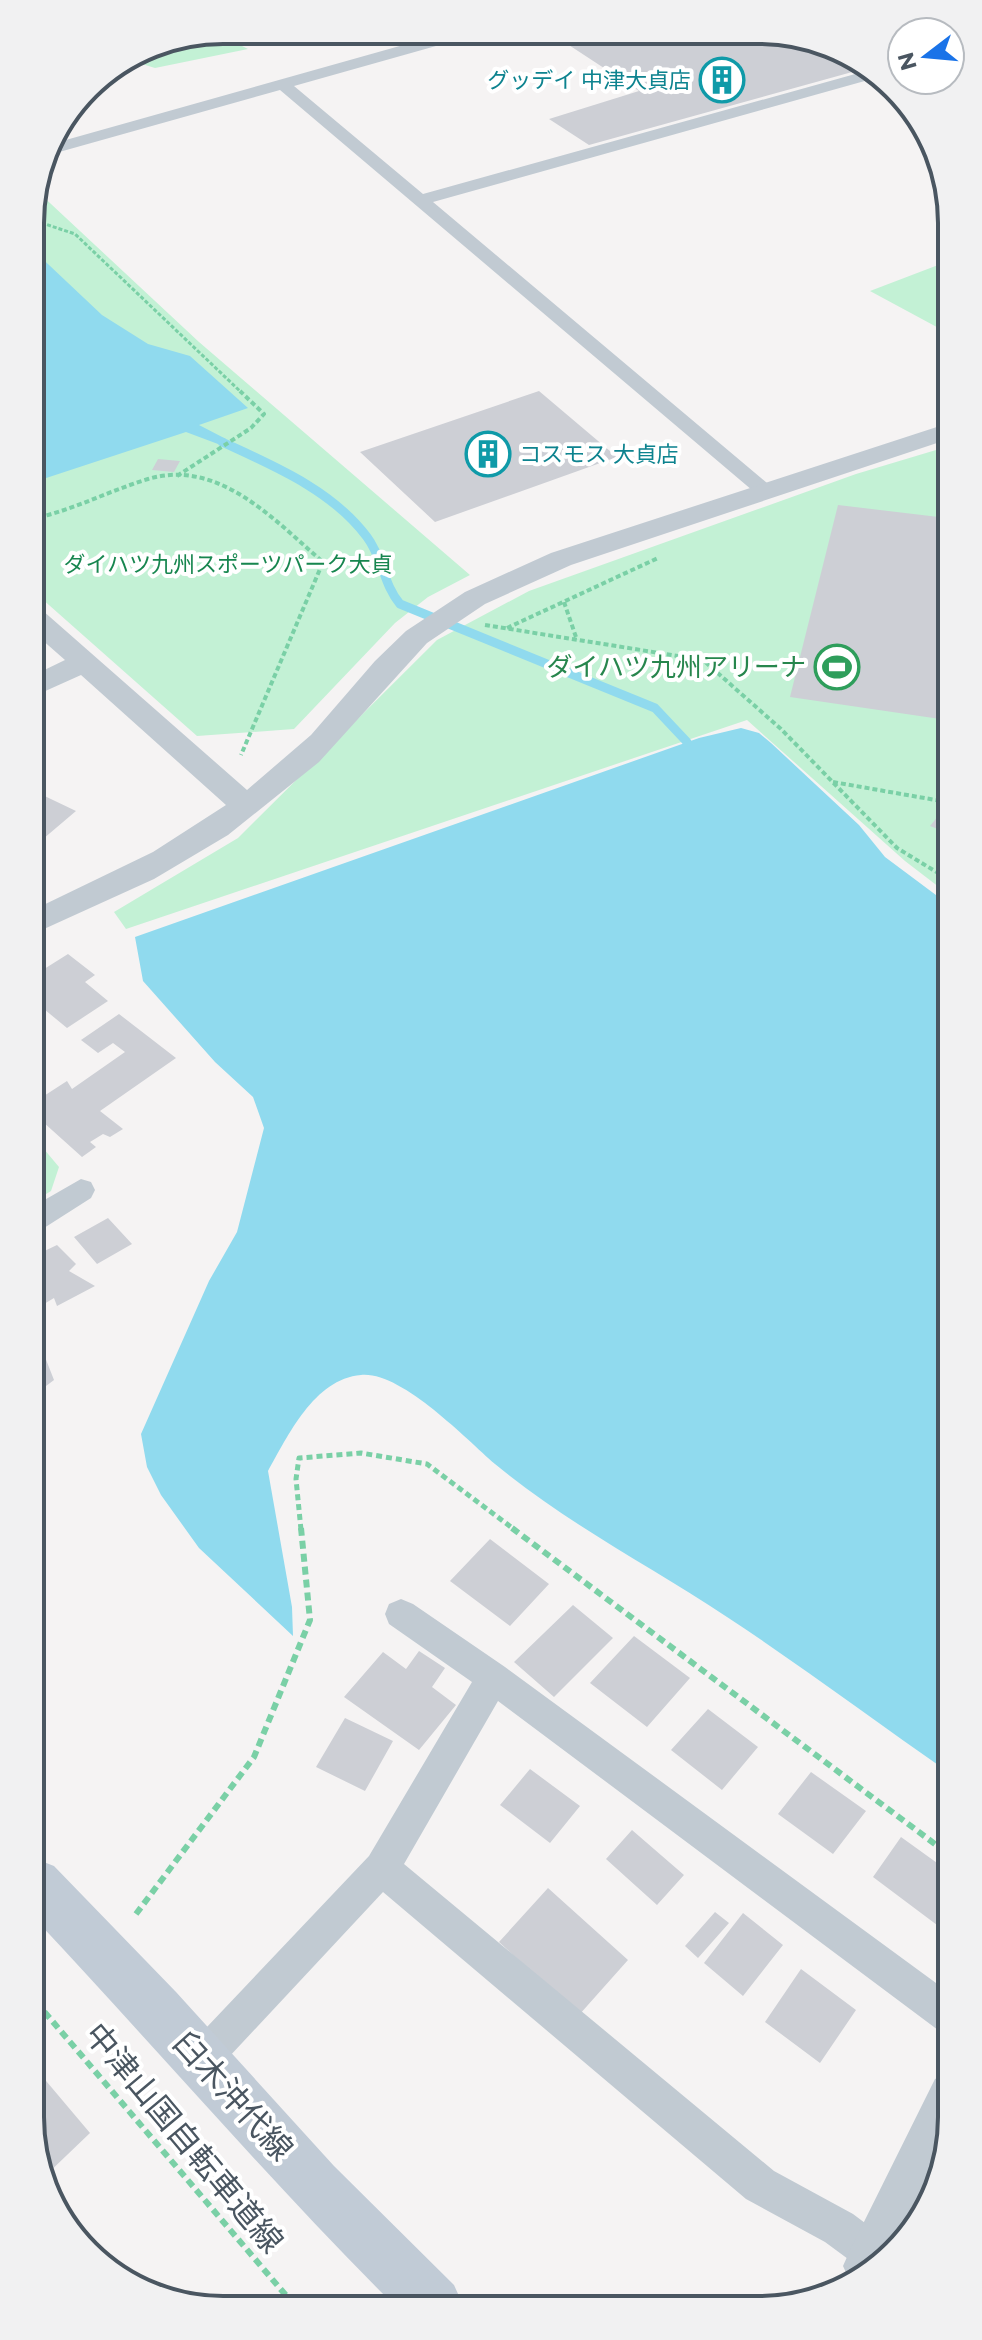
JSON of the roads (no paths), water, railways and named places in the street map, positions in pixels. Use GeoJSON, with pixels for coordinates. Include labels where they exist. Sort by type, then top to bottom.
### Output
{"type":"FeatureCollection","features":[{"type":"Feature","properties":{"kind":"main road","name":"臼木沖代線"},"geometry":{"type":"LineString","coordinates":[[44,1893],[314,2186],[425,2296]]}},
{"type":"Feature","properties":{"kind":"street"},"geometry":{"type":"LineString","coordinates":[[62,147],[426,44]]}},
{"type":"Feature","properties":{"kind":"street"},"geometry":{"type":"LineString","coordinates":[[420,200],[863,77]]}},
{"type":"Feature","properties":{"kind":"street"},"geometry":{"type":"LineString","coordinates":[[282,84],[766,492]]}},
{"type":"Feature","properties":{"kind":"street"},"geometry":{"type":"LineString","coordinates":[[44,918],[156,864],[208,833],[294,767],[337,725],[375,679],[417,636],[475,597],[561,559],[938,435]]}},
{"type":"Feature","properties":{"kind":"street"},"geometry":{"type":"LineString","coordinates":[[44,627],[245,805]]}},
{"type":"Feature","properties":{"kind":"street"},"geometry":{"type":"LineString","coordinates":[[44,682],[84,662]]}},
{"type":"Feature","properties":{"kind":"street"},"geometry":{"type":"LineString","coordinates":[[44,1214],[81,1190]]}},
{"type":"Feature","properties":{"kind":"street"},"geometry":{"type":"LineString","coordinates":[[401,1614],[493,1678],[938,2007]]}},
{"type":"Feature","properties":{"kind":"street"},"geometry":{"type":"LineString","coordinates":[[201,2060],[382,1868],[493,1678]]}},
{"type":"Feature","properties":{"kind":"street"},"geometry":{"type":"LineString","coordinates":[[382,1868],[760,2185],[839,2228],[870,2258]]}},
{"type":"Feature","properties":{"kind":"street"},"geometry":{"type":"LineString","coordinates":[[875,2253],[938,2125]]}},
{"type":"Feature","properties":{"kind":"water"},"geometry":{"type":"Polygon","coordinates":[[[44,260],[102,315],[148,344],[190,356],[248,408],[199,425],[226,439],[218,444],[186,432],[44,479],[44,260]]]}},
{"type":"Feature","properties":{"kind":"water"},"geometry":{"type":"Polygon","coordinates":[[[741,728],[759,733],[859,825],[885,857],[938,897],[938,1765],[755,1636],[550,1506],[495,1464],[432,1408],[395,1384],[377,1377],[361,1375],[344,1379],[316,1398],[294,1426],[268,1471],[292,1607],[293,1636],[199,1548],[161,1495],[147,1467],[141,1434],[209,1281],[237,1232],[264,1128],[253,1097],[215,1062],[143,981],[135,937],[699,738],[741,728]]]}},
{"type":"Feature","properties":{"kind":"waterway"},"geometry":{"type":"LineString","coordinates":[[222,442],[301,481],[353,520],[372,545],[400,604],[655,708],[687,742]]}},
{"type":"Feature","properties":{"kind":"place","name":"グッデイ 中津大貞店"},"geometry":{"type":"Point","coordinates":[722,80]}},
{"type":"Feature","properties":{"kind":"place","name":"コスモス 大貞店"},"geometry":{"type":"Point","coordinates":[488,454]}},
{"type":"Feature","properties":{"kind":"place","name":"ダイハツ九州アリーナ"},"geometry":{"type":"Point","coordinates":[837,667]}},
{"type":"Feature","properties":{"kind":"park label","name":"ダイハツ九州スポーツパーク大貞"},"geometry":{"type":"Point","coordinates":[228,564]}}]}
